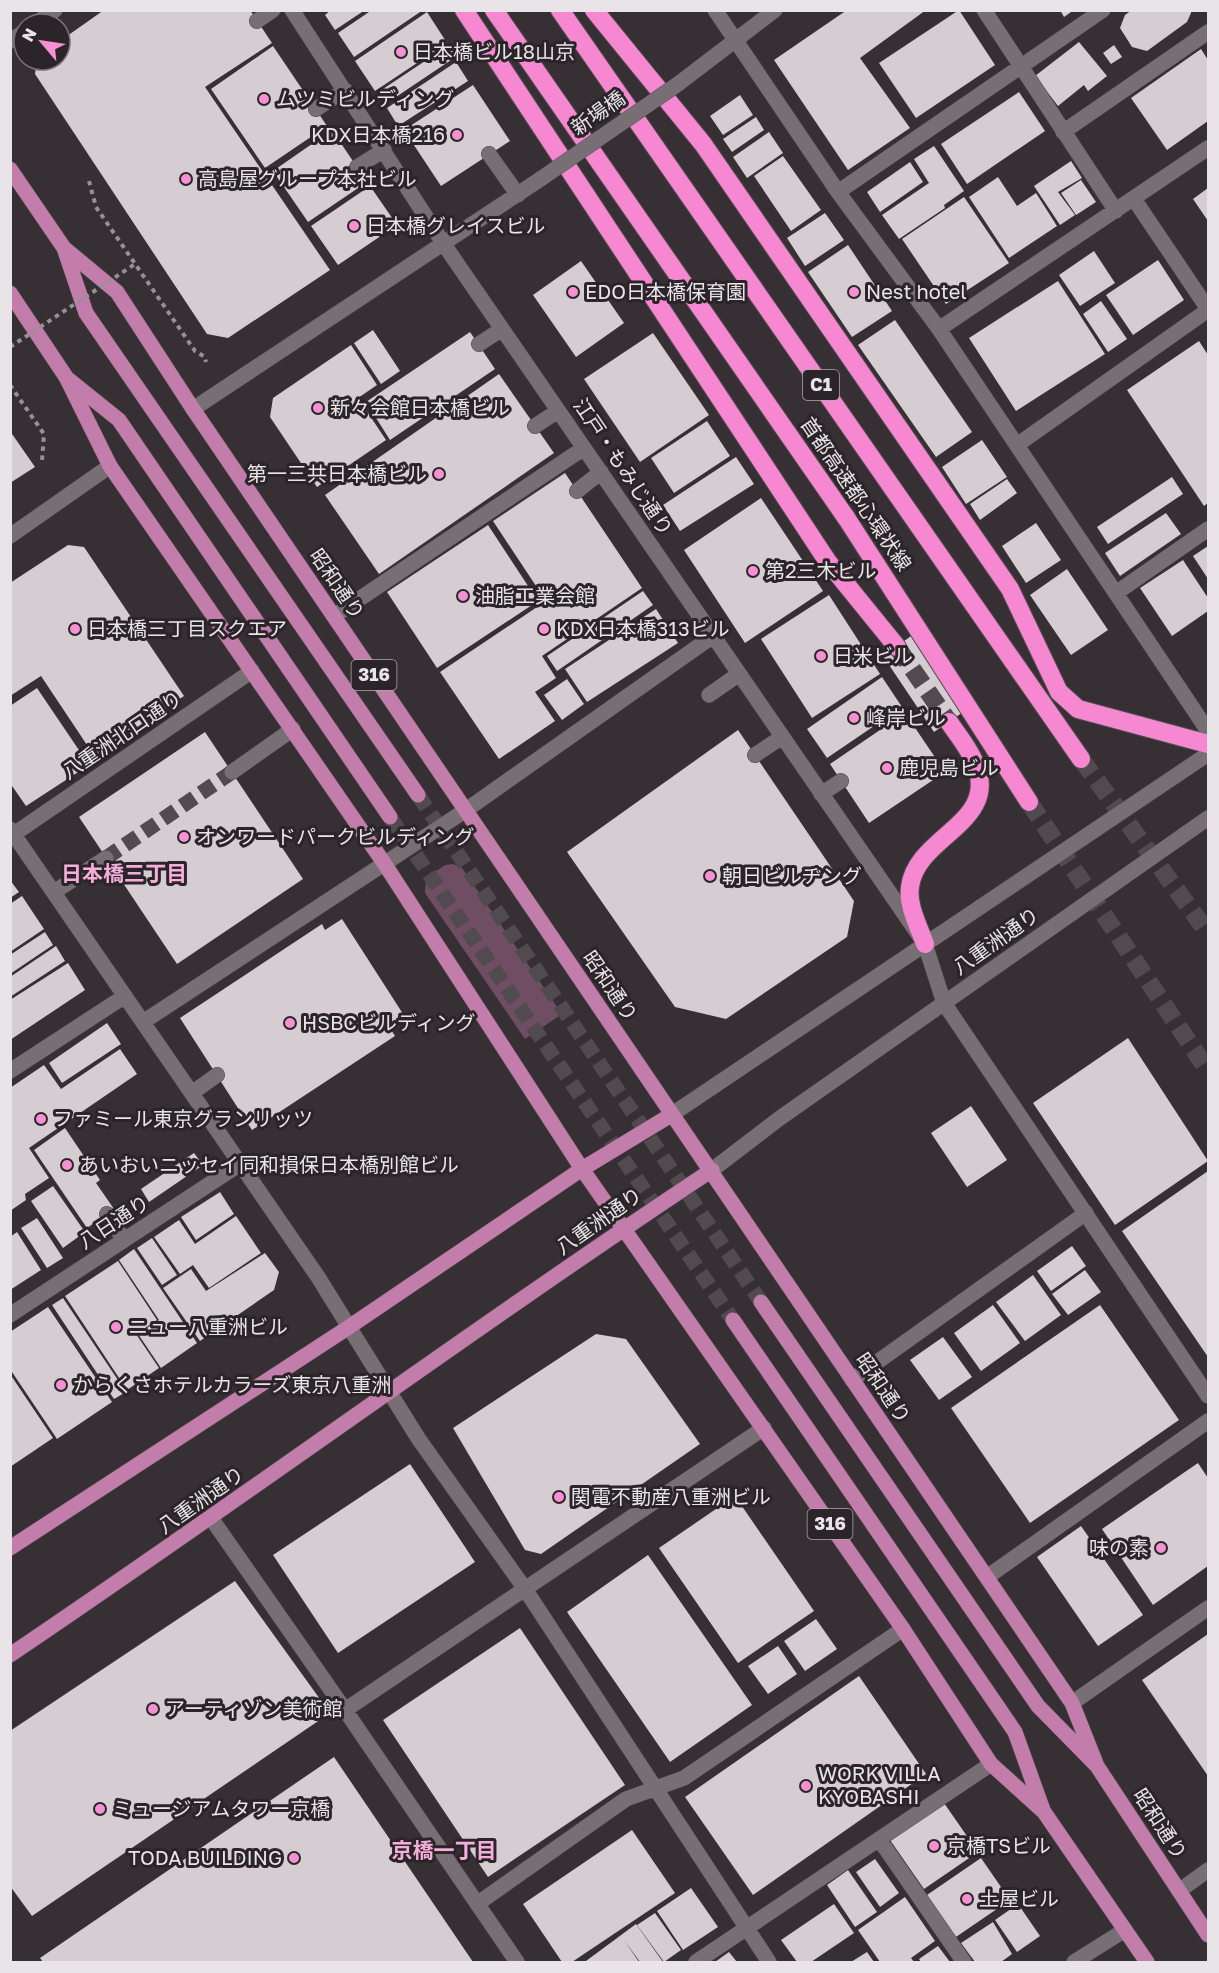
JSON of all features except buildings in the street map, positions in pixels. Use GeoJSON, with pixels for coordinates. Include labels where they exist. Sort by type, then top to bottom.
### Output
{"type":"FeatureCollection","features":[{"type":"Feature","properties":{"kind":"highway"},"geometry":{"type":"LineString","coordinates":[[464,10],[828,562],[897,646]]}},
{"type":"Feature","properties":{"kind":"highway","name":"首都高速都心環状線"},"geometry":{"type":"LineString","coordinates":[[494,10],[847,519],[1029,802]]}},
{"type":"Feature","properties":{"kind":"highway","name":"首都高速都心環状線"},"geometry":{"type":"LineString","coordinates":[[560,10],[1081,759]]}},
{"type":"Feature","properties":{"kind":"highway"},"geometry":{"type":"LineString","coordinates":[[594,10],[704,144],[1010,589],[1059,692],[1078,709],[1209,744]]}},
{"type":"Feature","properties":{"kind":"highway"},"geometry":{"type":"LineString","coordinates":[[925,944],[909,890],[912,875],[919,859],[966,817],[979,791],[975,762],[949,722]]}},
{"type":"Feature","properties":{"kind":"main road","name":"昭和通り"},"geometry":{"type":"LineString","coordinates":[[10,169],[64,248],[86,313],[418,795]]}},
{"type":"Feature","properties":{"kind":"main road","name":"昭和通り"},"geometry":{"type":"LineString","coordinates":[[64,248],[117,292],[193,409],[1072,1703],[1097,1766]]}},
{"type":"Feature","properties":{"kind":"main road","name":"316"},"geometry":{"type":"LineString","coordinates":[[10,293],[66,377],[110,466],[384,863],[582,1169],[903,1629],[991,1764],[1044,1812],[1147,1962]]}},
{"type":"Feature","properties":{"kind":"main road","name":"316"},"geometry":{"type":"LineString","coordinates":[[66,377],[119,420],[390,817]]}},
{"type":"Feature","properties":{"kind":"main road","name":"八重洲通り"},"geometry":{"type":"LineString","coordinates":[[10,1548],[349,1327],[582,1169],[671,1114]]}},
{"type":"Feature","properties":{"kind":"main road","name":"八重洲通り"},"geometry":{"type":"LineString","coordinates":[[10,1655],[211,1518],[623,1229],[712,1170]]}},
{"type":"Feature","properties":{"kind":"main road","name":"昭和通り"},"geometry":{"type":"LineString","coordinates":[[761,1302],[1038,1706],[1097,1766],[1209,1935]]}},
{"type":"Feature","properties":{"kind":"main road","name":"316"},"geometry":{"type":"LineString","coordinates":[[733,1320],[1015,1732],[1044,1812]]}},
{"type":"Feature","properties":{"kind":"street"},"geometry":{"type":"LineString","coordinates":[[257,21],[273,10]]}},
{"type":"Feature","properties":{"kind":"street","name":"江戸・もみじ通り"},"geometry":{"type":"LineString","coordinates":[[292,10],[443,243],[925,944],[944,1003],[1209,1396]]}},
{"type":"Feature","properties":{"kind":"street"},"geometry":{"type":"LineString","coordinates":[[715,10],[838,192],[939,329],[1209,731]]}},
{"type":"Feature","properties":{"kind":"street","name":"新場橋"},"geometry":{"type":"LineString","coordinates":[[193,409],[518,195],[678,84],[775,10]]}},
{"type":"Feature","properties":{"kind":"street"},"geometry":{"type":"LineString","coordinates":[[838,192],[1103,10]]}},
{"type":"Feature","properties":{"kind":"street"},"geometry":{"type":"LineString","coordinates":[[986,11],[1116,211]]}},
{"type":"Feature","properties":{"kind":"street"},"geometry":{"type":"LineString","coordinates":[[1064,132],[1209,32]]}},
{"type":"Feature","properties":{"kind":"street"},"geometry":{"type":"LineString","coordinates":[[316,110],[345,90]]}},
{"type":"Feature","properties":{"kind":"street"},"geometry":{"type":"LineString","coordinates":[[939,329],[1209,148]]}},
{"type":"Feature","properties":{"kind":"street"},"geometry":{"type":"LineString","coordinates":[[357,167],[384,150]]}},
{"type":"Feature","properties":{"kind":"street"},"geometry":{"type":"LineString","coordinates":[[489,154],[518,195]]}},
{"type":"Feature","properties":{"kind":"street"},"geometry":{"type":"LineString","coordinates":[[1017,445],[1209,309],[1134,199]]}},
{"type":"Feature","properties":{"kind":"street"},"geometry":{"type":"LineString","coordinates":[[479,344],[502,329]]}},
{"type":"Feature","properties":{"kind":"street"},"geometry":{"type":"LineString","coordinates":[[535,426],[558,411]]}},
{"type":"Feature","properties":{"kind":"street"},"geometry":{"type":"LineString","coordinates":[[334,616],[584,448]]}},
{"type":"Feature","properties":{"kind":"street"},"geometry":{"type":"LineString","coordinates":[[10,536],[110,466]]}},
{"type":"Feature","properties":{"kind":"street"},"geometry":{"type":"LineString","coordinates":[[577,491],[601,472]]}},
{"type":"Feature","properties":{"kind":"street"},"geometry":{"type":"LineString","coordinates":[[1116,593],[1209,529]]}},
{"type":"Feature","properties":{"kind":"street"},"geometry":{"type":"LineString","coordinates":[[143,1022],[384,863],[575,742],[713,636]]}},
{"type":"Feature","properties":{"kind":"street","name":"八重洲北口通り"},"geometry":{"type":"LineString","coordinates":[[12,831],[252,670]]}},
{"type":"Feature","properties":{"kind":"street"},"geometry":{"type":"LineString","coordinates":[[709,695],[739,674]]}},
{"type":"Feature","properties":{"kind":"street"},"geometry":{"type":"LineString","coordinates":[[232,771],[293,729]]}},
{"type":"Feature","properties":{"kind":"street"},"geometry":{"type":"LineString","coordinates":[[755,755],[782,737]]}},
{"type":"Feature","properties":{"kind":"street","name":"八重洲通り"},"geometry":{"type":"LineString","coordinates":[[671,1114],[1209,754]]}},
{"type":"Feature","properties":{"kind":"street"},"geometry":{"type":"LineString","coordinates":[[821,794],[841,781]]}},
{"type":"Feature","properties":{"kind":"street","name":"八重洲通り"},"geometry":{"type":"LineString","coordinates":[[712,1170],[780,1118],[1209,818]]}},
{"type":"Feature","properties":{"kind":"street"},"geometry":{"type":"LineString","coordinates":[[12,831],[240,1164],[349,1327],[418,1438],[525,1589],[769,1962]]}},
{"type":"Feature","properties":{"kind":"street"},"geometry":{"type":"LineString","coordinates":[[54,892],[106,858]]}},
{"type":"Feature","properties":{"kind":"street"},"geometry":{"type":"LineString","coordinates":[[10,1071],[125,996]]}},
{"type":"Feature","properties":{"kind":"street"},"geometry":{"type":"LineString","coordinates":[[192,1093],[217,1075]]}},
{"type":"Feature","properties":{"kind":"street","name":"八日通り"},"geometry":{"type":"LineString","coordinates":[[10,1315],[240,1164]]}},
{"type":"Feature","properties":{"kind":"street"},"geometry":{"type":"LineString","coordinates":[[852,1380],[1086,1213]]}},
{"type":"Feature","properties":{"kind":"street"},"geometry":{"type":"LineString","coordinates":[[107,1214],[124,1240]]}},
{"type":"Feature","properties":{"kind":"street"},"geometry":{"type":"LineString","coordinates":[[987,1576],[1209,1421]]}},
{"type":"Feature","properties":{"kind":"street"},"geometry":{"type":"LineString","coordinates":[[345,1710],[764,1428]]}},
{"type":"Feature","properties":{"kind":"street"},"geometry":{"type":"LineString","coordinates":[[211,1518],[517,1962]]}},
{"type":"Feature","properties":{"kind":"street"},"geometry":{"type":"LineString","coordinates":[[1072,1703],[1209,1608]]}},
{"type":"Feature","properties":{"kind":"street"},"geometry":{"type":"LineString","coordinates":[[477,1904],[626,1800],[684,1778],[903,1629]]}},
{"type":"Feature","properties":{"kind":"street"},"geometry":{"type":"LineString","coordinates":[[696,1962],[991,1764]]}},
{"type":"Feature","properties":{"kind":"street"},"geometry":{"type":"LineString","coordinates":[[879,1839],[964,1962]]}},
{"type":"Feature","properties":{"kind":"street"},"geometry":{"type":"LineString","coordinates":[[1179,1891],[1209,1870]]}},
{"type":"Feature","properties":{"kind":"street"},"geometry":{"type":"LineString","coordinates":[[1074,1962],[1125,1930]]}},
{"type":"Feature","properties":{"kind":"path"},"geometry":{"type":"LineString","coordinates":[[89,181],[96,207],[195,351],[206,360]]}},
{"type":"Feature","properties":{"kind":"path"},"geometry":{"type":"LineString","coordinates":[[10,347],[135,264]]}},
{"type":"Feature","properties":{"kind":"path"},"geometry":{"type":"LineString","coordinates":[[10,385],[44,434],[42,460]]}},
{"type":"Feature","properties":{"kind":"shaded area"},"geometry":{"type":"Polygon","coordinates":[[[453,864],[462,868],[562,1014],[525,1039],[425,893],[426,878],[445,865],[453,864]]]}},
{"type":"Feature","properties":{"kind":"tunnel"},"geometry":{"type":"LineString","coordinates":[[897,647],[949,722]]}},
{"type":"Feature","properties":{"kind":"tunnel"},"geometry":{"type":"LineString","coordinates":[[1081,759],[1208,933]]}},
{"type":"Feature","properties":{"kind":"tunnel"},"geometry":{"type":"LineString","coordinates":[[106,858],[232,772]]}},
{"type":"Feature","properties":{"kind":"tunnel"},"geometry":{"type":"LineString","coordinates":[[418,795],[761,1302]]}},
{"type":"Feature","properties":{"kind":"tunnel"},"geometry":{"type":"LineString","coordinates":[[1029,802],[1208,1071]]}},
{"type":"Feature","properties":{"kind":"tunnel"},"geometry":{"type":"LineString","coordinates":[[390,817],[733,1320]]}},
{"type":"Feature","properties":{"kind":"place","name":"日本橋ビル18山京"},"geometry":{"type":"Point","coordinates":[401,52]}},
{"type":"Feature","properties":{"kind":"place","name":"ムツミビルディング"},"geometry":{"type":"Point","coordinates":[264,99]}},
{"type":"Feature","properties":{"kind":"place","name":"KDX日本橋216"},"geometry":{"type":"Point","coordinates":[457,135]}},
{"type":"Feature","properties":{"kind":"place","name":"高島屋グループ本社ビル"},"geometry":{"type":"Point","coordinates":[186,179]}},
{"type":"Feature","properties":{"kind":"place","name":"日本橋グレイスビル"},"geometry":{"type":"Point","coordinates":[354,226]}},
{"type":"Feature","properties":{"kind":"place","name":"EDO日本橋保育園"},"geometry":{"type":"Point","coordinates":[573,292]}},
{"type":"Feature","properties":{"kind":"place","name":"Nest hotel"},"geometry":{"type":"Point","coordinates":[854,292]}},
{"type":"Feature","properties":{"kind":"place","name":"新々会館日本橋ビル"},"geometry":{"type":"Point","coordinates":[318,408]}},
{"type":"Feature","properties":{"kind":"place","name":"第一三共日本橋ビル"},"geometry":{"type":"Point","coordinates":[439,474]}},
{"type":"Feature","properties":{"kind":"place","name":"第2三木ビル"},"geometry":{"type":"Point","coordinates":[753,571]}},
{"type":"Feature","properties":{"kind":"place","name":"油脂工業会館"},"geometry":{"type":"Point","coordinates":[463,596]}},
{"type":"Feature","properties":{"kind":"place","name":"日本橋三丁目スクエア"},"geometry":{"type":"Point","coordinates":[75,629]}},
{"type":"Feature","properties":{"kind":"place","name":"KDX日本橋313ビル"},"geometry":{"type":"Point","coordinates":[544,629]}},
{"type":"Feature","properties":{"kind":"place","name":"日米ビル"},"geometry":{"type":"Point","coordinates":[821,656]}},
{"type":"Feature","properties":{"kind":"place","name":"峰岸ビル"},"geometry":{"type":"Point","coordinates":[854,718]}},
{"type":"Feature","properties":{"kind":"place","name":"鹿児島ビル"},"geometry":{"type":"Point","coordinates":[887,768]}},
{"type":"Feature","properties":{"kind":"place","name":"オンワードパークビルディング"},"geometry":{"type":"Point","coordinates":[184,837]}},
{"type":"Feature","properties":{"kind":"place","name":"朝日ビルヂング"},"geometry":{"type":"Point","coordinates":[710,876]}},
{"type":"Feature","properties":{"kind":"place","name":"HSBCビルディング"},"geometry":{"type":"Point","coordinates":[290,1023]}},
{"type":"Feature","properties":{"kind":"place","name":"ファミール東京グランリッツ"},"geometry":{"type":"Point","coordinates":[41,1119]}},
{"type":"Feature","properties":{"kind":"place","name":"あいおいニッセイ同和損保日本橋別館ビル"},"geometry":{"type":"Point","coordinates":[67,1165]}},
{"type":"Feature","properties":{"kind":"place","name":"ニュー八重洲ビル"},"geometry":{"type":"Point","coordinates":[116,1327]}},
{"type":"Feature","properties":{"kind":"place","name":"からくさホテルカラーズ東京八重洲"},"geometry":{"type":"Point","coordinates":[61,1385]}},
{"type":"Feature","properties":{"kind":"place","name":"関電不動産八重洲ビル"},"geometry":{"type":"Point","coordinates":[559,1497]}},
{"type":"Feature","properties":{"kind":"place","name":"味の素"},"geometry":{"type":"Point","coordinates":[1161,1548]}},
{"type":"Feature","properties":{"kind":"place","name":"アーティゾン美術館"},"geometry":{"type":"Point","coordinates":[153,1709]}},
{"type":"Feature","properties":{"kind":"place","name":"WORK VILLA KYOBASHI"},"geometry":{"type":"Point","coordinates":[806,1786]}},
{"type":"Feature","properties":{"kind":"place","name":"ミュージアムタワー京橋"},"geometry":{"type":"Point","coordinates":[100,1809]}},
{"type":"Feature","properties":{"kind":"place","name":"京橋TSビル"},"geometry":{"type":"Point","coordinates":[934,1846]}},
{"type":"Feature","properties":{"kind":"place","name":"TODA BUILDING"},"geometry":{"type":"Point","coordinates":[294,1858]}},
{"type":"Feature","properties":{"kind":"place","name":"土屋ビル"},"geometry":{"type":"Point","coordinates":[967,1899]}},
{"type":"Feature","properties":{"kind":"district","name":"日本橋三丁目"},"geometry":{"type":"Point","coordinates":[124,874]}},
{"type":"Feature","properties":{"kind":"district","name":"京橋一丁目"},"geometry":{"type":"Point","coordinates":[444,1851]}}]}
